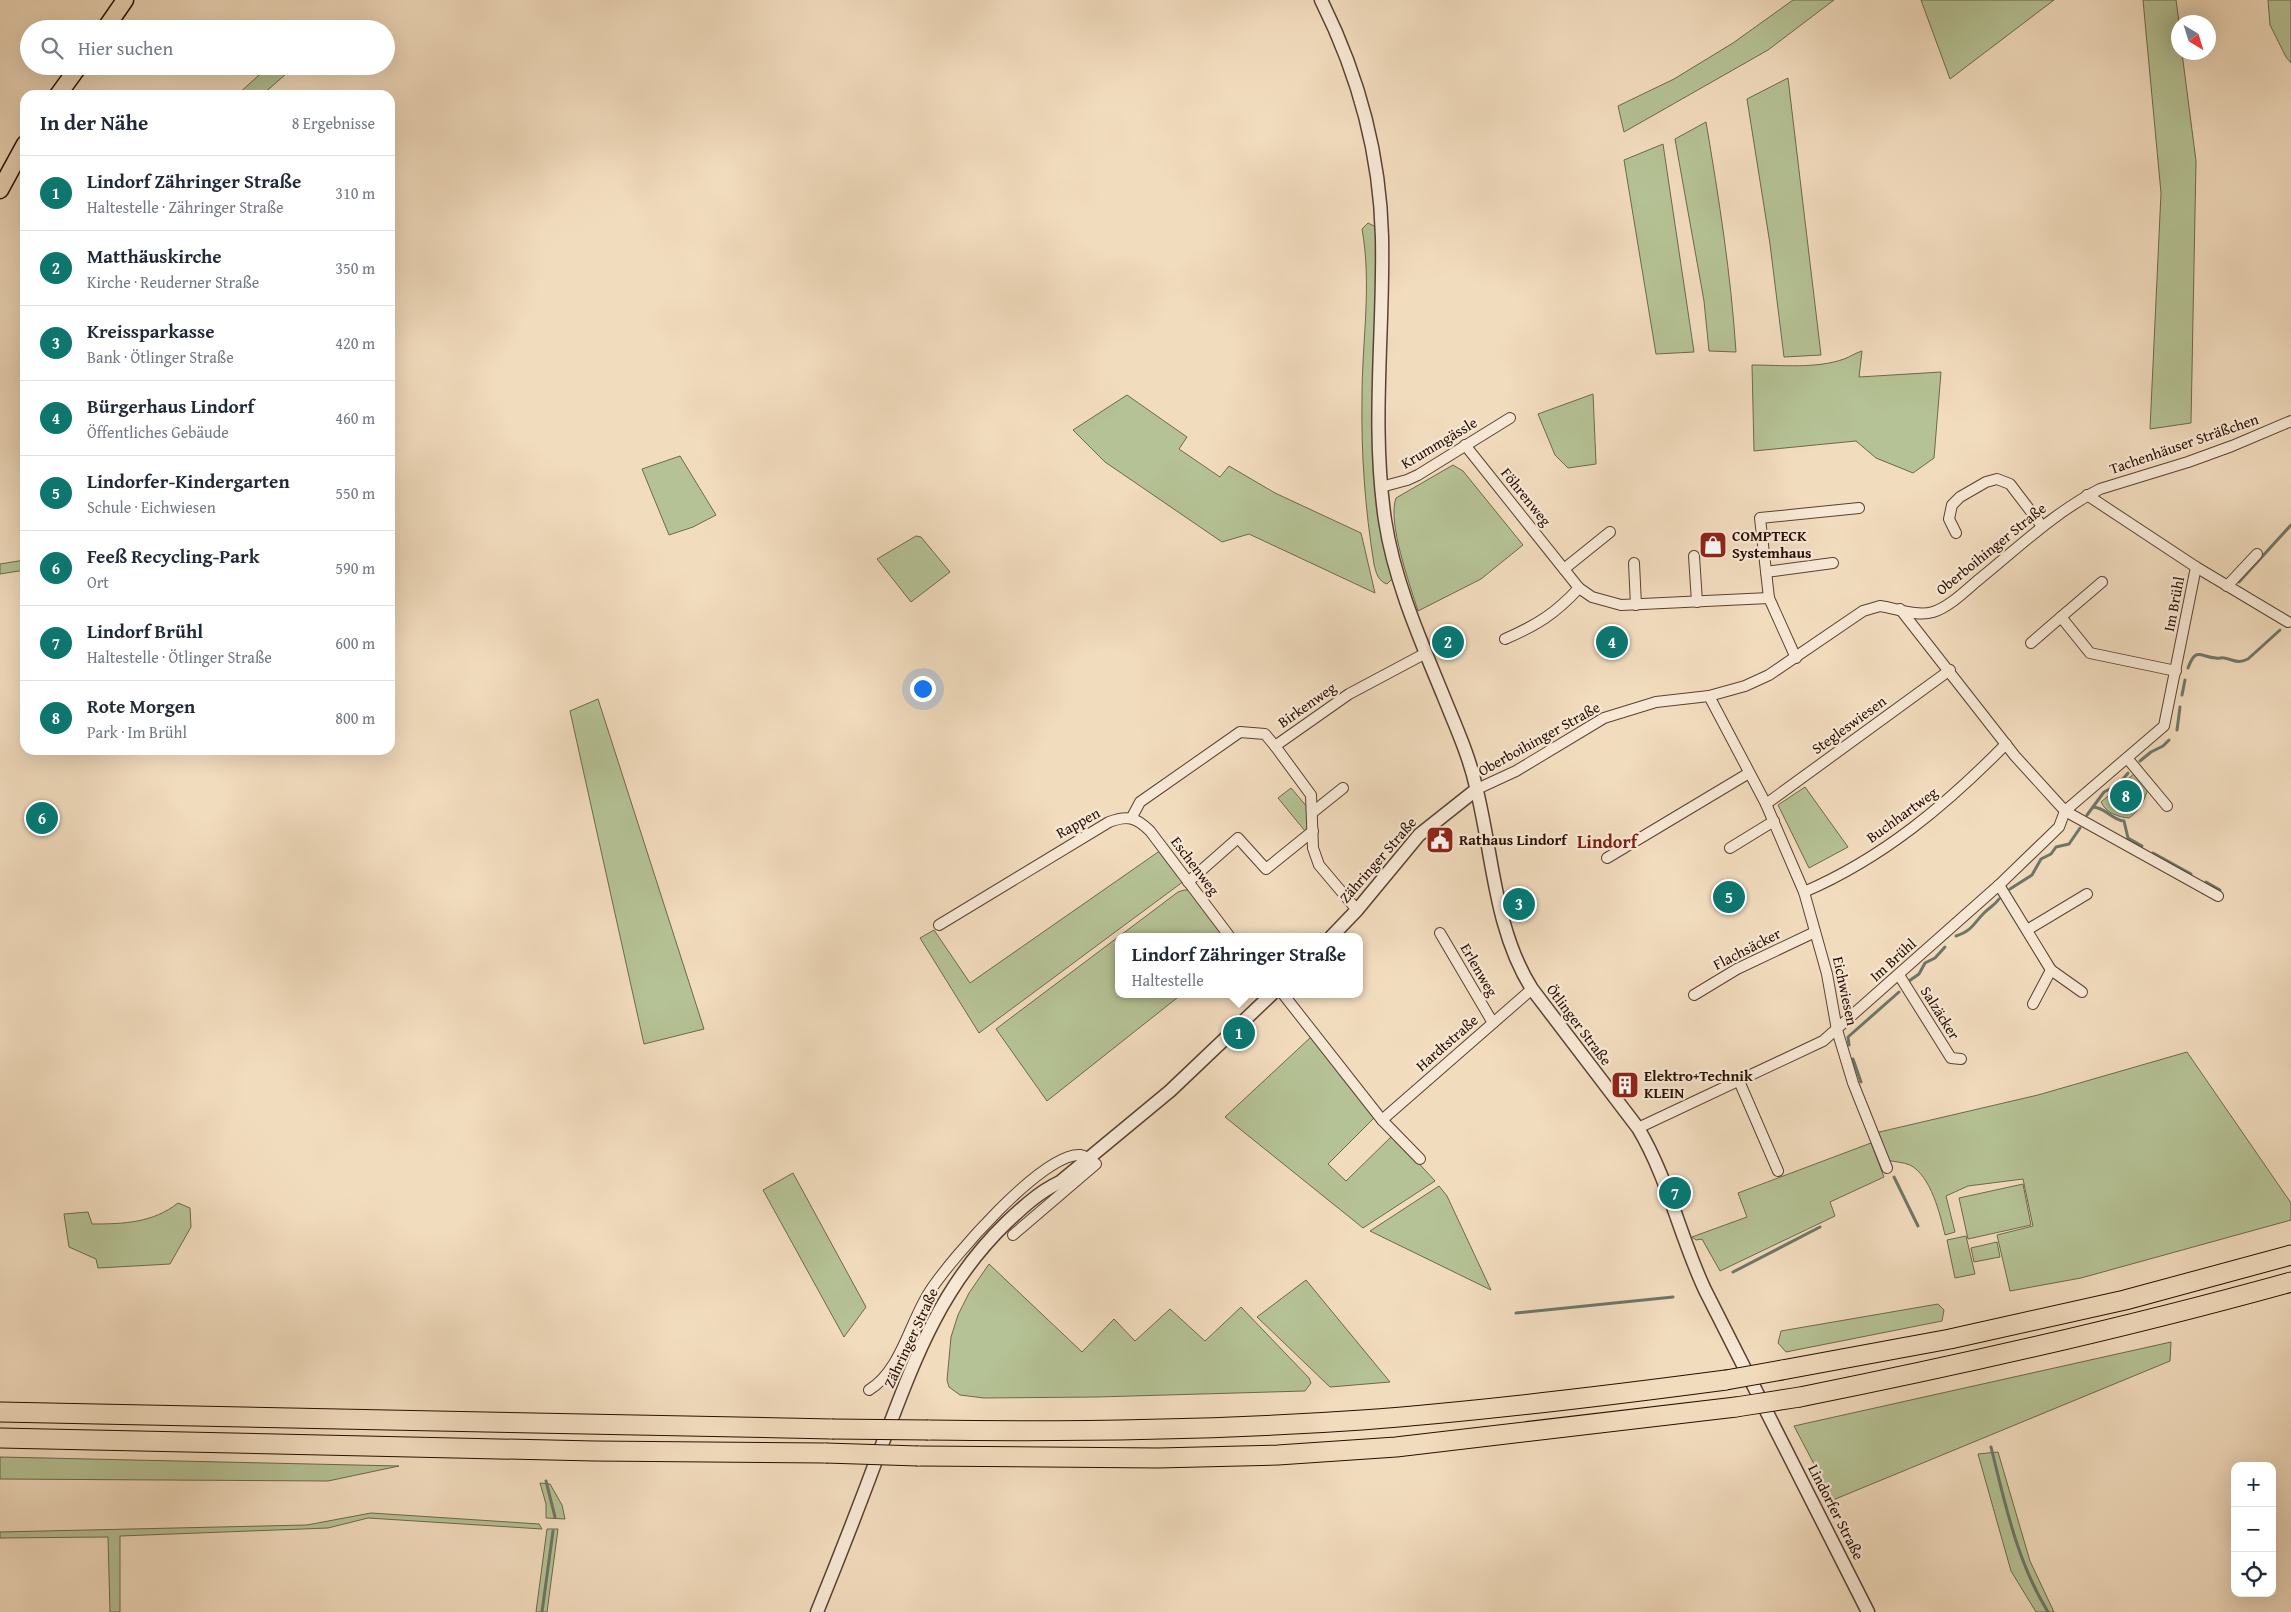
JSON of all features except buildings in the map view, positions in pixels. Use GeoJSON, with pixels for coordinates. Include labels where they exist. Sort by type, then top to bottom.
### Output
{"type":"FeatureCollection","features":[{"type":"Feature","properties":{"kind":"highway"},"geometry":{"type":"LineString","coordinates":[[0,1412],[928,1430],[1112,1430],[1326,1422],[1494,1409],[1726,1380],[1950,1339],[2115,1302],[2291,1255]]}},
{"type":"Feature","properties":{"kind":"highway"},"geometry":{"type":"LineString","coordinates":[[0,1438],[918,1456],[1158,1458],[1278,1455],[1406,1446],[1736,1407],[1800,1397],[1998,1355],[2190,1310],[2291,1282]]}},
{"type":"Feature","properties":{"kind":"main road"},"geometry":{"type":"LineString","coordinates":[[111,20],[125,0]]}},
{"type":"Feature","properties":{"kind":"main road"},"geometry":{"type":"LineString","coordinates":[[61,90],[72,75]]}},
{"type":"Feature","properties":{"kind":"main road"},"geometry":{"type":"LineString","coordinates":[[0,190],[20,153]]}},
{"type":"Feature","properties":{"kind":"street","name":"Ötlinger Straße"},"geometry":{"type":"LineString","coordinates":[[1321,0],[1348,60],[1360,97],[1377,173],[1382,236],[1378,432],[1381,488],[1390,547],[1409,608],[1470,763],[1477,789],[1498,899],[1510,943],[1524,977],[1532,989],[1638,1128],[1659,1168],[1690,1258],[1774,1426]]}},
{"type":"Feature","properties":{"kind":"street","name":"Krummgässle"},"geometry":{"type":"LineString","coordinates":[[1381,488],[1418,475],[1510,418]]}},
{"type":"Feature","properties":{"kind":"street","name":"Tachenhäuser Sträßchen"},"geometry":{"type":"LineString","coordinates":[[2087,496],[2100,489],[2224,449],[2291,421]]}},
{"type":"Feature","properties":{"kind":"street","name":"Föhrenweg"},"geometry":{"type":"LineString","coordinates":[[1465,445],[1579,588],[1592,597],[1607,603],[1636,605],[1769,598]]}},
{"type":"Feature","properties":{"kind":"street"},"geometry":{"type":"LineString","coordinates":[[1956,533],[1949,519],[1952,505],[1960,497],[1986,482],[1997,479],[2010,484],[2042,526]]}},
{"type":"Feature","properties":{"kind":"street","name":"Oberboihinger Straße"},"geometry":{"type":"LineString","coordinates":[[1477,789],[1516,771],[1604,718],[1656,702],[1708,696],[1745,686],[1769,675],[1863,611],[1880,606],[1923,614],[1941,609],[2000,563],[2042,526],[2087,496]]}},
{"type":"Feature","properties":{"kind":"street","name":"Im Brühl"},"geometry":{"type":"LineString","coordinates":[[1638,1128],[1823,1041],[1999,885],[2059,827],[2065,811],[2164,726],[2196,567],[2087,496]]}},
{"type":"Feature","properties":{"kind":"street"},"geometry":{"type":"LineString","coordinates":[[1796,658],[1769,598],[1760,518],[1859,508]]}},
{"type":"Feature","properties":{"kind":"street"},"geometry":{"type":"LineString","coordinates":[[1564,569],[1610,532]]}},
{"type":"Feature","properties":{"kind":"street"},"geometry":{"type":"LineString","coordinates":[[2227,586],[2257,554]]}},
{"type":"Feature","properties":{"kind":"street"},"geometry":{"type":"LineString","coordinates":[[1694,556],[1697,602]]}},
{"type":"Feature","properties":{"kind":"street"},"geometry":{"type":"LineString","coordinates":[[1634,563],[1636,605]]}},
{"type":"Feature","properties":{"kind":"street"},"geometry":{"type":"LineString","coordinates":[[1766,572],[1833,563]]}},
{"type":"Feature","properties":{"kind":"street"},"geometry":{"type":"LineString","coordinates":[[2196,567],[2288,622]]}},
{"type":"Feature","properties":{"kind":"street"},"geometry":{"type":"LineString","coordinates":[[2031,643],[2102,582]]}},
{"type":"Feature","properties":{"kind":"street"},"geometry":{"type":"LineString","coordinates":[[1505,639],[1537,625],[1564,605],[1579,588]]}},
{"type":"Feature","properties":{"kind":"street"},"geometry":{"type":"LineString","coordinates":[[1900,609],[1950,670],[2006,744],[2065,811],[2218,896]]}},
{"type":"Feature","properties":{"kind":"street"},"geometry":{"type":"LineString","coordinates":[[2061,617],[2090,653],[2176,671]]}},
{"type":"Feature","properties":{"kind":"street","name":"Birkenweg"},"geometry":{"type":"LineString","coordinates":[[1356,910],[1319,865],[1313,848],[1311,795],[1274,746],[1348,694],[1426,653]]}},
{"type":"Feature","properties":{"kind":"street","name":"Stegleswiesen"},"geometry":{"type":"LineString","coordinates":[[1766,804],[1950,670]]}},
{"type":"Feature","properties":{"kind":"street","name":"Eichwiesen"},"geometry":{"type":"LineString","coordinates":[[1708,696],[1766,804],[1804,892],[1828,974],[1837,1030],[1853,1083],[1887,1168]]}},
{"type":"Feature","properties":{"kind":"street"},"geometry":{"type":"LineString","coordinates":[[1132,818],[1140,802],[1240,732],[1265,734],[1274,746]]}},
{"type":"Feature","properties":{"kind":"street","name":"Buchhartweg"},"geometry":{"type":"LineString","coordinates":[[1804,892],[1855,866],[1903,836],[1938,810],[2006,744]]}},
{"type":"Feature","properties":{"kind":"street"},"geometry":{"type":"LineString","coordinates":[[2127,758],[2167,806]]}},
{"type":"Feature","properties":{"kind":"street"},"geometry":{"type":"LineString","coordinates":[[1607,858],[1749,773]]}},
{"type":"Feature","properties":{"kind":"street"},"geometry":{"type":"LineString","coordinates":[[1313,812],[1343,788]]}},
{"type":"Feature","properties":{"kind":"street","name":"Zähringer Straße"},"geometry":{"type":"LineString","coordinates":[[1335,933],[1419,835],[1477,789]]}},
{"type":"Feature","properties":{"kind":"street","name":"Rappen"},"geometry":{"type":"LineString","coordinates":[[939,925],[1109,822],[1122,817],[1132,818]]}},
{"type":"Feature","properties":{"kind":"street","name":"Eschenweg"},"geometry":{"type":"LineString","coordinates":[[1132,818],[1140,821],[1150,831],[1227,933]]}},
{"type":"Feature","properties":{"kind":"street"},"geometry":{"type":"LineString","coordinates":[[1730,848],[1774,821]]}},
{"type":"Feature","properties":{"kind":"street"},"geometry":{"type":"LineString","coordinates":[[1188,882],[1238,838],[1266,869],[1313,831]]}},
{"type":"Feature","properties":{"kind":"street"},"geometry":{"type":"LineString","coordinates":[[1999,885],[2052,970],[2082,992]]}},
{"type":"Feature","properties":{"kind":"street"},"geometry":{"type":"LineString","coordinates":[[2027,930],[2087,894]]}},
{"type":"Feature","properties":{"kind":"street","name":"Erlenweg"},"geometry":{"type":"LineString","coordinates":[[1440,932],[1493,1023]]}},
{"type":"Feature","properties":{"kind":"street","name":"Flachsäcker"},"geometry":{"type":"LineString","coordinates":[[1694,995],[1736,969],[1815,932]]}},
{"type":"Feature","properties":{"kind":"street"},"geometry":{"type":"LineString","coordinates":[[2032,1004],[2052,970]]}},
{"type":"Feature","properties":{"kind":"street","name":"Salzäcker"},"geometry":{"type":"LineString","coordinates":[[1899,975],[1950,1058],[1961,1059]]}},
{"type":"Feature","properties":{"kind":"street","name":"Hardtstraße"},"geometry":{"type":"LineString","coordinates":[[1382,1120],[1532,989]]}},
{"type":"Feature","properties":{"kind":"street","name":"Zähringer Straße"},"geometry":{"type":"LineString","coordinates":[[817,1612],[916,1357],[950,1290],[979,1252],[1022,1208],[1044,1190],[1060,1182],[1170,1091],[1268,998]]}},
{"type":"Feature","properties":{"kind":"street"},"geometry":{"type":"LineString","coordinates":[[1286,998],[1382,1120],[1420,1159]]}},
{"type":"Feature","properties":{"kind":"street"},"geometry":{"type":"LineString","coordinates":[[1739,1080],[1778,1171]]}},
{"type":"Feature","properties":{"kind":"street"},"geometry":{"type":"LineString","coordinates":[[869,1390],[888,1375],[929,1292],[987,1220],[1060,1160],[1080,1155],[1089,1158],[1096,1164],[1012,1235]]}},
{"type":"Feature","properties":{"kind":"street","name":"Lindorfer Straße"},"geometry":{"type":"LineString","coordinates":[[1774,1426],[1868,1612]]}},
{"type":"Feature","properties":{"kind":"green space"},"geometry":{"type":"Polygon","coordinates":[[[1793,0],[1834,0],[1768,50],[1624,132],[1618,106],[1674,79],[1733,43],[1793,0]]]}},
{"type":"Feature","properties":{"kind":"green space"},"geometry":{"type":"Polygon","coordinates":[[[1921,0],[2054,0],[1950,79],[1921,0]]]}},
{"type":"Feature","properties":{"kind":"green space"},"geometry":{"type":"Polygon","coordinates":[[[2143,0],[2176,0],[2178,15],[2171,15],[2171,60],[2183,60],[2196,161],[2191,423],[2150,429],[2161,193],[2143,0]]]}},
{"type":"Feature","properties":{"kind":"green space"},"geometry":{"type":"Polygon","coordinates":[[[2268,0],[2291,0],[2291,63],[2270,25],[2268,0]]]}},
{"type":"Feature","properties":{"kind":"green space"},"geometry":{"type":"Polygon","coordinates":[[[259,75],[285,75],[268,90],[243,90],[259,75]]]}},
{"type":"Feature","properties":{"kind":"green space"},"geometry":{"type":"Polygon","coordinates":[[[1788,78],[1821,355],[1784,357],[1770,244],[1747,99],[1788,78]]]}},
{"type":"Feature","properties":{"kind":"green space"},"geometry":{"type":"Polygon","coordinates":[[[1706,122],[1724,237],[1736,352],[1709,351],[1704,301],[1675,139],[1706,122]]]}},
{"type":"Feature","properties":{"kind":"green space"},"geometry":{"type":"Polygon","coordinates":[[[1663,144],[1694,352],[1656,354],[1624,160],[1663,144]]]}},
{"type":"Feature","properties":{"kind":"green space"},"geometry":{"type":"Polygon","coordinates":[[[1368,223],[1376,227],[1383,537],[1392,579],[1387,584],[1379,579],[1374,564],[1368,523],[1363,460],[1362,376],[1366,271],[1362,229],[1368,223]]]}},
{"type":"Feature","properties":{"kind":"green space"},"geometry":{"type":"Polygon","coordinates":[[[1862,351],[1859,377],[1941,372],[1934,458],[1913,473],[1876,458],[1856,441],[1754,451],[1752,365],[1798,366],[1822,364],[1844,359],[1862,351]]]}},
{"type":"Feature","properties":{"kind":"green space"},"geometry":{"type":"Polygon","coordinates":[[[1593,394],[1596,464],[1568,468],[1555,455],[1538,414],[1593,394]]]}},
{"type":"Feature","properties":{"kind":"green space"},"geometry":{"type":"Polygon","coordinates":[[[1127,395],[1187,437],[1179,449],[1220,477],[1229,466],[1275,493],[1361,533],[1375,593],[1249,534],[1222,542],[1105,462],[1073,430],[1127,395]]]}},
{"type":"Feature","properties":{"kind":"green space"},"geometry":{"type":"Polygon","coordinates":[[[680,456],[716,515],[693,527],[669,535],[642,469],[680,456]]]}},
{"type":"Feature","properties":{"kind":"green space"},"geometry":{"type":"Polygon","coordinates":[[[1453,465],[1463,471],[1523,545],[1481,579],[1418,611],[1397,537],[1394,509],[1396,498],[1453,465]]]}},
{"type":"Feature","properties":{"kind":"green space"},"geometry":{"type":"Polygon","coordinates":[[[916,536],[921,537],[950,572],[911,602],[877,559],[916,536]]]}},
{"type":"Feature","properties":{"kind":"green space"},"geometry":{"type":"Polygon","coordinates":[[[20,561],[20,571],[0,574],[0,564],[20,561]]]}},
{"type":"Feature","properties":{"kind":"green space"},"geometry":{"type":"Polygon","coordinates":[[[598,699],[704,1029],[644,1044],[570,711],[598,699]]]}},
{"type":"Feature","properties":{"kind":"green space"},"geometry":{"type":"Polygon","coordinates":[[[2135,773],[2148,788],[2141,805],[2129,818],[2109,812],[2101,802],[2135,773]]]}},
{"type":"Feature","properties":{"kind":"green space"},"geometry":{"type":"Polygon","coordinates":[[[1805,787],[1848,847],[1809,868],[1778,805],[1805,787]]]}},
{"type":"Feature","properties":{"kind":"green space"},"geometry":{"type":"Polygon","coordinates":[[[1291,788],[1308,808],[1309,828],[1305,831],[1278,798],[1291,788]]]}},
{"type":"Feature","properties":{"kind":"green space"},"geometry":{"type":"Polygon","coordinates":[[[1161,850],[1184,881],[979,1033],[920,938],[934,930],[970,983],[1161,850]]]}},
{"type":"Feature","properties":{"kind":"green space"},"geometry":{"type":"Polygon","coordinates":[[[1191,890],[1223,933],[1124,933],[1178,892],[1191,890]]]}},
{"type":"Feature","properties":{"kind":"green space"},"geometry":{"type":"Polygon","coordinates":[[[1115,939],[1115,998],[1177,998],[1047,1101],[996,1029],[1115,939]]]}},
{"type":"Feature","properties":{"kind":"green space"},"geometry":{"type":"Polygon","coordinates":[[[1311,1037],[1376,1116],[1328,1164],[1346,1181],[1393,1135],[1435,1181],[1363,1228],[1225,1117],[1311,1037]]]}},
{"type":"Feature","properties":{"kind":"green space"},"geometry":{"type":"Polygon","coordinates":[[[2187,1052],[2291,1203],[2291,1220],[2081,1278],[2010,1291],[1997,1235],[2033,1226],[2023,1179],[1968,1186],[1946,1196],[1955,1232],[1945,1235],[1934,1196],[1924,1178],[1910,1165],[1887,1160],[1875,1133],[2038,1095],[2187,1052]]]}},
{"type":"Feature","properties":{"kind":"green space"},"geometry":{"type":"Polygon","coordinates":[[[1871,1143],[1884,1177],[1830,1202],[1835,1216],[1720,1271],[1702,1239],[1696,1240],[1692,1237],[1747,1217],[1738,1193],[1871,1143]]]}},
{"type":"Feature","properties":{"kind":"green space"},"geometry":{"type":"Polygon","coordinates":[[[793,1173],[866,1307],[844,1337],[763,1190],[793,1173]]]}},
{"type":"Feature","properties":{"kind":"green space"},"geometry":{"type":"Polygon","coordinates":[[[2023,1184],[2031,1225],[1968,1239],[1959,1198],[2023,1184]]]}},
{"type":"Feature","properties":{"kind":"green space"},"geometry":{"type":"Polygon","coordinates":[[[1439,1186],[1447,1196],[1491,1290],[1370,1231],[1439,1186]]]}},
{"type":"Feature","properties":{"kind":"green space"},"geometry":{"type":"Polygon","coordinates":[[[178,1203],[190,1208],[191,1227],[170,1264],[98,1268],[96,1259],[69,1247],[64,1214],[88,1212],[92,1224],[126,1223],[158,1215],[178,1203]]]}},
{"type":"Feature","properties":{"kind":"green space"},"geometry":{"type":"Polygon","coordinates":[[[1966,1236],[1975,1274],[1955,1278],[1947,1240],[1966,1236]]]}},
{"type":"Feature","properties":{"kind":"green space"},"geometry":{"type":"Polygon","coordinates":[[[1997,1242],[2000,1257],[1974,1262],[1971,1248],[1997,1242]]]}},
{"type":"Feature","properties":{"kind":"green space"},"geometry":{"type":"Polygon","coordinates":[[[989,1264],[1082,1352],[1114,1319],[1135,1341],[1170,1309],[1205,1341],[1241,1307],[1309,1378],[1311,1383],[1305,1391],[1097,1397],[984,1398],[960,1395],[949,1387],[947,1380],[951,1337],[958,1315],[969,1293],[989,1264]]]}},
{"type":"Feature","properties":{"kind":"green space"},"geometry":{"type":"Polygon","coordinates":[[[1306,1280],[1390,1382],[1330,1387],[1257,1317],[1306,1280]]]}},
{"type":"Feature","properties":{"kind":"green space"},"geometry":{"type":"Polygon","coordinates":[[[1938,1304],[1944,1310],[1942,1321],[1786,1352],[1778,1343],[1781,1331],[1938,1304]]]}},
{"type":"Feature","properties":{"kind":"green space"},"geometry":{"type":"Polygon","coordinates":[[[2171,1342],[2170,1361],[1833,1500],[1794,1426],[2171,1342]]]}},
{"type":"Feature","properties":{"kind":"green space"},"geometry":{"type":"Polygon","coordinates":[[[1998,1452],[2030,1561],[2054,1612],[2036,1612],[2011,1571],[1978,1454],[1998,1452]]]}},
{"type":"Feature","properties":{"kind":"green space"},"geometry":{"type":"Polygon","coordinates":[[[0,1457],[399,1466],[328,1481],[0,1479],[0,1457]]]}},
{"type":"Feature","properties":{"kind":"green space"},"geometry":{"type":"Polygon","coordinates":[[[540,1483],[550,1484],[562,1505],[565,1519],[546,1518],[546,1504],[540,1483]]]}},
{"type":"Feature","properties":{"kind":"green space"},"geometry":{"type":"Polygon","coordinates":[[[371,1513],[539,1524],[542,1529],[368,1518],[328,1528],[120,1536],[120,1612],[110,1612],[108,1537],[0,1538],[0,1532],[307,1525],[371,1513]]]}},
{"type":"Feature","properties":{"kind":"green space"},"geometry":{"type":"Polygon","coordinates":[[[547,1529],[558,1529],[547,1612],[536,1612],[547,1529]]]}},
{"type":"Feature","properties":{"kind":"waterway"},"geometry":{"type":"LineString","coordinates":[[2239,582],[2291,525]]}},
{"type":"Feature","properties":{"kind":"waterway"},"geometry":{"type":"LineString","coordinates":[[2188,668],[2194,657],[2199,654],[2238,661],[2248,659],[2280,630]]}},
{"type":"Feature","properties":{"kind":"waterway"},"geometry":{"type":"LineString","coordinates":[[2182,695],[2185,680]]}},
{"type":"Feature","properties":{"kind":"waterway"},"geometry":{"type":"LineString","coordinates":[[2177,730],[2180,707]]}},
{"type":"Feature","properties":{"kind":"waterway"},"geometry":{"type":"LineString","coordinates":[[2140,761],[2169,740]]}},
{"type":"Feature","properties":{"kind":"waterway"},"geometry":{"type":"LineString","coordinates":[[2087,815],[2104,792],[2118,785],[2128,773]]}},
{"type":"Feature","properties":{"kind":"waterway"},"geometry":{"type":"LineString","coordinates":[[2093,807],[2124,821],[2128,838],[2142,846]]}},
{"type":"Feature","properties":{"kind":"waterway"},"geometry":{"type":"LineString","coordinates":[[2010,889],[2032,875],[2041,859],[2051,854],[2056,847],[2069,844],[2080,828]]}},
{"type":"Feature","properties":{"kind":"waterway"},"geometry":{"type":"LineString","coordinates":[[2153,853],[2191,874]]}},
{"type":"Feature","properties":{"kind":"waterway"},"geometry":{"type":"LineString","coordinates":[[2206,882],[2220,890]]}},
{"type":"Feature","properties":{"kind":"waterway"},"geometry":{"type":"LineString","coordinates":[[1956,936],[1969,929],[1999,899]]}},
{"type":"Feature","properties":{"kind":"waterway"},"geometry":{"type":"LineString","coordinates":[[1909,981],[1919,974],[1925,963],[1935,958],[1945,947]]}},
{"type":"Feature","properties":{"kind":"waterway"},"geometry":{"type":"LineString","coordinates":[[1849,1045],[1848,1037],[1899,992]]}},
{"type":"Feature","properties":{"kind":"waterway"},"geometry":{"type":"LineString","coordinates":[[1853,1059],[1861,1082]]}},
{"type":"Feature","properties":{"kind":"waterway"},"geometry":{"type":"LineString","coordinates":[[1894,1177],[1918,1226]]}},
{"type":"Feature","properties":{"kind":"waterway"},"geometry":{"type":"LineString","coordinates":[[1733,1272],[1820,1227]]}},
{"type":"Feature","properties":{"kind":"waterway"},"geometry":{"type":"LineString","coordinates":[[1516,1313],[1673,1297]]}},
{"type":"Feature","properties":{"kind":"waterway"},"geometry":{"type":"LineString","coordinates":[[1991,1447],[2020,1553],[2037,1593],[2048,1612]]}},
{"type":"Feature","properties":{"kind":"waterway"},"geometry":{"type":"LineString","coordinates":[[546,1481],[555,1517]]}},
{"type":"Feature","properties":{"kind":"waterway"},"geometry":{"type":"LineString","coordinates":[[542,1612],[553,1531]]}},
{"type":"Feature","properties":{"kind":"place","name":"COMPTECK Systemhaus"},"geometry":{"type":"Point","coordinates":[1713,545]}},
{"type":"Feature","properties":{"kind":"place","name":"Matthäuskirche"},"geometry":{"type":"Point","coordinates":[1448,642]}},
{"type":"Feature","properties":{"kind":"place","name":"Bürgerhaus Lindorf"},"geometry":{"type":"Point","coordinates":[1612,642]}},
{"type":"Feature","properties":{"kind":"place","name":"Rote Morgen"},"geometry":{"type":"Point","coordinates":[2126,796]}},
{"type":"Feature","properties":{"kind":"place","name":"Feeß Recycling-Park"},"geometry":{"type":"Point","coordinates":[42,818]}},
{"type":"Feature","properties":{"kind":"place","name":"Rathaus Lindorf"},"geometry":{"type":"Point","coordinates":[1440,840]}},
{"type":"Feature","properties":{"kind":"place","name":"Lindorfer-Kindergarten"},"geometry":{"type":"Point","coordinates":[1729,897]}},
{"type":"Feature","properties":{"kind":"place","name":"Kreissparkasse"},"geometry":{"type":"Point","coordinates":[1519,904]}},
{"type":"Feature","properties":{"kind":"place","name":"Lindorf Zähringer Straße"},"geometry":{"type":"Point","coordinates":[1239,1033]}},
{"type":"Feature","properties":{"kind":"place","name":"Elektro+Technik KLEIN"},"geometry":{"type":"Point","coordinates":[1625,1085]}},
{"type":"Feature","properties":{"kind":"place","name":"Lindorf Brühl"},"geometry":{"type":"Point","coordinates":[1675,1193]}},
{"type":"Feature","properties":{"kind":"district","name":"Lindorf"},"geometry":{"type":"Point","coordinates":[1607,842]}}]}
